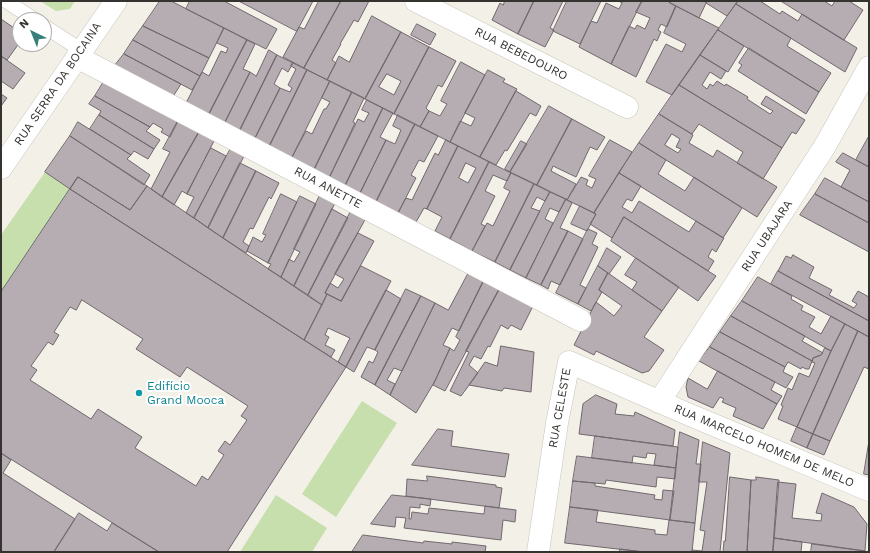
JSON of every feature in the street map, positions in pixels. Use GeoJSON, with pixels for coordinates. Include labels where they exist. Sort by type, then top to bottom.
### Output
{"type":"FeatureCollection","features":[{"type":"Feature","properties":{"kind":"street","name":"RUA SERRA DA BOCAINA"},"geometry":{"type":"LineString","coordinates":[[1,168],[116,1]]}},
{"type":"Feature","properties":{"kind":"street","name":"RUA BEBEDOURO"},"geometry":{"type":"LineString","coordinates":[[416,1],[627,108]]}},
{"type":"Feature","properties":{"kind":"street","name":"RUA ANETTE"},"geometry":{"type":"LineString","coordinates":[[79,54],[580,320]]}},
{"type":"Feature","properties":{"kind":"street","name":"RUA UBAJARA"},"geometry":{"type":"LineString","coordinates":[[659,402],[825,146],[869,67]]}},
{"type":"Feature","properties":{"kind":"street","name":"RUA CELESTE"},"geometry":{"type":"LineString","coordinates":[[538,552],[557,423],[569,362],[659,402]]}},
{"type":"Feature","properties":{"kind":"street","name":"RUA MARCELO HOMEM DE MELO"},"geometry":{"type":"LineString","coordinates":[[659,402],[869,490]]}},
{"type":"Feature","properties":{"kind":"lane"},"geometry":{"type":"LineString","coordinates":[[6,1],[23,12]]}},
{"type":"Feature","properties":{"kind":"lane"},"geometry":{"type":"LineString","coordinates":[[52,32],[79,54]]}},
{"type":"Feature","properties":{"kind":"green space"},"geometry":{"type":"Polygon","coordinates":[[[40,1],[75,1],[70,9],[56,11],[40,1]]]}},
{"type":"Feature","properties":{"kind":"green space"},"geometry":{"type":"Polygon","coordinates":[[[45,172],[70,189],[1,292],[1,235],[45,172]]]}},
{"type":"Feature","properties":{"kind":"green space"},"geometry":{"type":"Polygon","coordinates":[[[362,401],[397,423],[336,517],[302,494],[362,401]]]}},
{"type":"Feature","properties":{"kind":"green space"},"geometry":{"type":"Polygon","coordinates":[[[276,495],[327,528],[312,552],[240,552],[276,495]]]}},
{"type":"Feature","properties":{"kind":"building"},"geometry":{"type":"Polygon","coordinates":[[[160,1],[171,1],[224,28],[209,58],[143,26],[160,1]]]}},
{"type":"Feature","properties":{"kind":"building"},"geometry":{"type":"Polygon","coordinates":[[[190,1],[224,1],[277,29],[266,49],[186,9],[190,1]]]}},
{"type":"Feature","properties":{"kind":"building"},"geometry":{"type":"Polygon","coordinates":[[[239,1],[313,1],[297,31],[239,1]]]}},
{"type":"Feature","properties":{"kind":"building"},"geometry":{"type":"Polygon","coordinates":[[[319,1],[341,1],[304,68],[283,57],[299,27],[304,29],[319,1]]]}},
{"type":"Feature","properties":{"kind":"building"},"geometry":{"type":"Polygon","coordinates":[[[341,1],[369,1],[358,22],[354,20],[340,44],[332,60],[336,63],[327,80],[304,68],[341,1]]]}},
{"type":"Feature","properties":{"kind":"building"},"geometry":{"type":"Polygon","coordinates":[[[505,1],[534,1],[518,34],[492,20],[500,3],[503,5],[505,1]]]}},
{"type":"Feature","properties":{"kind":"building"},"geometry":{"type":"Polygon","coordinates":[[[534,1],[563,1],[550,28],[554,30],[545,47],[518,34],[534,1]]]}},
{"type":"Feature","properties":{"kind":"building"},"geometry":{"type":"Polygon","coordinates":[[[567,1],[601,1],[580,44],[553,31],[567,1]]]}},
{"type":"Feature","properties":{"kind":"building"},"geometry":{"type":"Polygon","coordinates":[[[618,1],[642,1],[611,64],[579,47],[591,21],[597,23],[606,3],[619,9],[622,3],[618,1]]]}},
{"type":"Feature","properties":{"kind":"building"},"geometry":{"type":"Polygon","coordinates":[[[642,1],[667,1],[676,6],[667,27],[661,24],[658,30],[661,32],[657,41],[654,39],[636,77],[611,64],[629,26],[635,29],[637,25],[645,29],[650,18],[636,12],[642,1]]]}},
{"type":"Feature","properties":{"kind":"building"},"geometry":{"type":"Polygon","coordinates":[[[671,1],[707,1],[699,18],[670,3],[671,1]]]}},
{"type":"Feature","properties":{"kind":"building"},"geometry":{"type":"Polygon","coordinates":[[[707,1],[738,1],[727,16],[706,3],[707,1]]]}},
{"type":"Feature","properties":{"kind":"building"},"geometry":{"type":"Polygon","coordinates":[[[738,1],[760,1],[780,14],[782,11],[798,21],[802,14],[857,48],[845,72],[736,4],[738,1]]]}},
{"type":"Feature","properties":{"kind":"building"},"geometry":{"type":"Polygon","coordinates":[[[781,1],[824,1],[832,6],[835,1],[849,1],[863,10],[844,40],[781,1]]]}},
{"type":"Feature","properties":{"kind":"building"},"geometry":{"type":"Polygon","coordinates":[[[736,4],[791,38],[787,46],[831,73],[819,92],[718,30],[736,4]]]}},
{"type":"Feature","properties":{"kind":"building"},"geometry":{"type":"Polygon","coordinates":[[[676,6],[719,28],[672,95],[646,82],[666,44],[682,52],[686,44],[664,33],[676,6]]]}},
{"type":"Feature","properties":{"kind":"building"},"geometry":{"type":"Polygon","coordinates":[[[372,16],[401,32],[365,99],[327,80],[339,56],[349,62],[372,16]]]}},
{"type":"Feature","properties":{"kind":"building"},"geometry":{"type":"Polygon","coordinates":[[[1,19],[12,27],[13,52],[7,60],[1,56],[1,19]]]}},
{"type":"Feature","properties":{"kind":"building"},"geometry":{"type":"Polygon","coordinates":[[[417,24],[436,34],[430,45],[411,35],[417,24]]]}},
{"type":"Feature","properties":{"kind":"building"},"geometry":{"type":"Polygon","coordinates":[[[143,26],[209,58],[200,76],[133,40],[143,26]]]}},
{"type":"Feature","properties":{"kind":"building"},"geometry":{"type":"Polygon","coordinates":[[[224,28],[247,40],[208,116],[185,105],[202,72],[209,76],[221,51],[226,53],[228,48],[217,43],[224,28]]]}},
{"type":"Feature","properties":{"kind":"building"},"geometry":{"type":"Polygon","coordinates":[[[718,30],[744,46],[728,72],[700,55],[718,30]]]}},
{"type":"Feature","properties":{"kind":"building"},"geometry":{"type":"Polygon","coordinates":[[[401,32],[429,47],[394,114],[365,99],[401,32]],[[387,74],[379,87],[394,95],[401,81],[387,74]]]}},
{"type":"Feature","properties":{"kind":"building"},"geometry":{"type":"Polygon","coordinates":[[[133,40],[200,76],[192,90],[124,54],[133,40]]]}},
{"type":"Feature","properties":{"kind":"building"},"geometry":{"type":"Polygon","coordinates":[[[247,40],[255,44],[243,69],[250,72],[224,124],[208,116],[247,40]]]}},
{"type":"Feature","properties":{"kind":"building"},"geometry":{"type":"Polygon","coordinates":[[[429,47],[456,61],[442,87],[438,85],[426,108],[429,111],[420,127],[394,114],[429,47]]]}},
{"type":"Feature","properties":{"kind":"building"},"geometry":{"type":"Polygon","coordinates":[[[749,48],[819,92],[806,114],[738,71],[742,65],[739,63],[749,48]]]}},
{"type":"Feature","properties":{"kind":"building"},"geometry":{"type":"Polygon","coordinates":[[[269,50],[277,55],[239,132],[224,124],[250,72],[256,76],[269,50]]]}},
{"type":"Feature","properties":{"kind":"building"},"geometry":{"type":"Polygon","coordinates":[[[124,54],[181,84],[172,98],[113,68],[124,54]]]}},
{"type":"Feature","properties":{"kind":"building"},"geometry":{"type":"Polygon","coordinates":[[[277,55],[293,63],[288,72],[282,68],[274,84],[280,88],[254,140],[239,132],[277,55]]]}},
{"type":"Feature","properties":{"kind":"building"},"geometry":{"type":"Polygon","coordinates":[[[700,55],[726,71],[721,79],[710,72],[702,85],[707,89],[710,84],[713,86],[717,81],[725,86],[726,84],[748,97],[747,99],[770,114],[773,111],[761,104],[766,96],[805,120],[796,134],[792,132],[782,148],[679,85],[700,55]]]}},
{"type":"Feature","properties":{"kind":"building"},"geometry":{"type":"Polygon","coordinates":[[[1,56],[25,73],[13,89],[1,81],[1,56]]]}},
{"type":"Feature","properties":{"kind":"building"},"geometry":{"type":"Polygon","coordinates":[[[461,62],[485,75],[450,142],[420,127],[429,111],[440,116],[447,104],[441,101],[461,62]]]}},
{"type":"Feature","properties":{"kind":"building"},"geometry":{"type":"Polygon","coordinates":[[[293,63],[307,70],[269,147],[254,140],[280,88],[290,92],[292,88],[288,85],[296,69],[291,66],[293,63]]]}},
{"type":"Feature","properties":{"kind":"building"},"geometry":{"type":"Polygon","coordinates":[[[307,70],[330,81],[291,159],[269,147],[307,70]]]}},
{"type":"Feature","properties":{"kind":"building"},"geometry":{"type":"Polygon","coordinates":[[[488,70],[505,79],[503,82],[517,89],[480,157],[450,142],[460,121],[471,126],[475,118],[465,113],[488,70]]]}},
{"type":"Feature","properties":{"kind":"building"},"geometry":{"type":"Polygon","coordinates":[[[330,81],[352,92],[314,170],[291,159],[306,131],[312,134],[324,109],[326,109],[330,102],[322,98],[330,81]]]}},
{"type":"Feature","properties":{"kind":"building"},"geometry":{"type":"Polygon","coordinates":[[[103,83],[178,121],[170,137],[161,132],[163,129],[153,123],[150,127],[95,96],[103,83]]]}},
{"type":"Feature","properties":{"kind":"building"},"geometry":{"type":"Polygon","coordinates":[[[679,85],[782,148],[763,179],[737,163],[743,152],[699,124],[692,134],[659,114],[679,85]]]}},
{"type":"Feature","properties":{"kind":"building"},"geometry":{"type":"Polygon","coordinates":[[[516,91],[541,106],[536,116],[530,113],[507,151],[505,150],[496,165],[480,157],[516,91]]]}},
{"type":"Feature","properties":{"kind":"building"},"geometry":{"type":"Polygon","coordinates":[[[352,92],[364,98],[353,122],[355,123],[329,178],[314,170],[352,92]]]}},
{"type":"Feature","properties":{"kind":"building"},"geometry":{"type":"Polygon","coordinates":[[[1,94],[7,98],[1,106],[1,94]]]}},
{"type":"Feature","properties":{"kind":"building"},"geometry":{"type":"Polygon","coordinates":[[[95,96],[150,127],[146,131],[160,140],[154,149],[99,115],[101,111],[89,104],[95,96]]]}},
{"type":"Feature","properties":{"kind":"building"},"geometry":{"type":"Polygon","coordinates":[[[367,100],[383,108],[345,186],[329,178],[358,119],[364,122],[369,113],[362,110],[367,100]]]}},
{"type":"Feature","properties":{"kind":"building"},"geometry":{"type":"Polygon","coordinates":[[[549,106],[572,119],[537,185],[510,172],[549,106]]]}},
{"type":"Feature","properties":{"kind":"building"},"geometry":{"type":"Polygon","coordinates":[[[383,108],[393,113],[380,137],[386,140],[360,193],[345,186],[383,108]]]}},
{"type":"Feature","properties":{"kind":"building"},"geometry":{"type":"Polygon","coordinates":[[[659,114],[693,135],[689,143],[713,157],[717,150],[777,187],[757,217],[639,143],[659,114]],[[672,134],[665,145],[678,153],[681,149],[676,147],[680,139],[672,134]]]}},
{"type":"Feature","properties":{"kind":"building"},"geometry":{"type":"Polygon","coordinates":[[[99,115],[154,149],[148,159],[134,151],[131,155],[90,129],[99,115]]]}},
{"type":"Feature","properties":{"kind":"building"},"geometry":{"type":"Polygon","coordinates":[[[398,115],[415,124],[376,202],[360,193],[386,140],[395,144],[401,130],[393,126],[398,115]]]}},
{"type":"Feature","properties":{"kind":"building"},"geometry":{"type":"Polygon","coordinates":[[[572,119],[605,137],[597,150],[590,147],[576,177],[553,166],[551,171],[576,184],[567,200],[537,185],[572,119]]]}},
{"type":"Feature","properties":{"kind":"building"},"geometry":{"type":"Polygon","coordinates":[[[178,121],[199,132],[162,197],[151,189],[170,152],[163,149],[178,121]]]}},
{"type":"Feature","properties":{"kind":"building"},"geometry":{"type":"Polygon","coordinates":[[[78,122],[131,155],[127,159],[150,175],[144,185],[70,136],[78,122]]]}},
{"type":"Feature","properties":{"kind":"building"},"geometry":{"type":"Polygon","coordinates":[[[415,124],[438,136],[424,162],[419,160],[411,175],[416,178],[398,213],[376,202],[415,124]]]}},
{"type":"Feature","properties":{"kind":"building"},"geometry":{"type":"Polygon","coordinates":[[[199,132],[215,139],[187,194],[182,191],[174,205],[162,197],[199,132]]]}},
{"type":"Feature","properties":{"kind":"building"},"geometry":{"type":"Polygon","coordinates":[[[70,136],[147,186],[130,210],[78,177],[70,189],[45,172],[70,136]]]}},
{"type":"Feature","properties":{"kind":"building"},"geometry":{"type":"Polygon","coordinates":[[[869,136],[869,167],[856,160],[869,136]]]}},
{"type":"Feature","properties":{"kind":"building"},"geometry":{"type":"Polygon","coordinates":[[[446,140],[458,146],[427,209],[424,208],[416,222],[398,213],[406,198],[412,200],[435,153],[438,155],[446,140]]]}},
{"type":"Feature","properties":{"kind":"building"},"geometry":{"type":"Polygon","coordinates":[[[610,140],[632,152],[594,213],[567,200],[581,177],[588,180],[586,185],[592,188],[596,179],[589,176],[610,140]]]}},
{"type":"Feature","properties":{"kind":"building"},"geometry":{"type":"Polygon","coordinates":[[[521,141],[527,144],[510,172],[505,169],[521,141]]]}},
{"type":"Feature","properties":{"kind":"building"},"geometry":{"type":"Polygon","coordinates":[[[639,143],[666,160],[658,174],[685,191],[694,177],[742,208],[723,238],[619,173],[639,143]]]}},
{"type":"Feature","properties":{"kind":"building"},"geometry":{"type":"Polygon","coordinates":[[[458,146],[489,162],[450,239],[435,231],[442,217],[427,209],[458,146]],[[466,163],[459,178],[468,183],[476,168],[466,163]]]}},
{"type":"Feature","properties":{"kind":"building"},"geometry":{"type":"Polygon","coordinates":[[[211,148],[226,156],[194,218],[186,213],[194,197],[187,194],[211,148]]]}},
{"type":"Feature","properties":{"kind":"building"},"geometry":{"type":"Polygon","coordinates":[[[231,148],[245,154],[208,228],[194,218],[231,148]]]}},
{"type":"Feature","properties":{"kind":"building"},"geometry":{"type":"Polygon","coordinates":[[[843,153],[869,167],[869,202],[841,187],[850,170],[836,162],[843,153]]]}},
{"type":"Feature","properties":{"kind":"building"},"geometry":{"type":"Polygon","coordinates":[[[489,162],[511,173],[507,181],[493,175],[485,191],[495,196],[481,224],[485,226],[472,251],[450,239],[489,162]]]}},
{"type":"Feature","properties":{"kind":"building"},"geometry":{"type":"Polygon","coordinates":[[[240,163],[256,171],[223,238],[208,228],[240,163]]]}},
{"type":"Feature","properties":{"kind":"building"},"geometry":{"type":"Polygon","coordinates":[[[256,171],[279,183],[271,199],[269,197],[253,229],[250,228],[243,242],[249,246],[246,253],[223,238],[256,171]]]}},
{"type":"Feature","properties":{"kind":"building"},"geometry":{"type":"Polygon","coordinates":[[[511,173],[534,184],[495,262],[472,251],[487,223],[493,226],[510,191],[504,188],[511,173]]]}},
{"type":"Feature","properties":{"kind":"building"},"geometry":{"type":"Polygon","coordinates":[[[619,173],[641,186],[632,201],[627,199],[622,207],[632,213],[639,201],[689,232],[696,221],[724,238],[716,252],[712,249],[708,257],[714,261],[708,271],[624,217],[612,238],[590,224],[596,214],[594,213],[619,173]]]}},
{"type":"Feature","properties":{"kind":"building"},"geometry":{"type":"Polygon","coordinates":[[[78,177],[130,210],[147,186],[322,305],[304,340],[70,189],[78,177]]]}},
{"type":"Feature","properties":{"kind":"building"},"geometry":{"type":"Polygon","coordinates":[[[825,178],[869,202],[869,223],[815,194],[825,178]]]}},
{"type":"Feature","properties":{"kind":"building"},"geometry":{"type":"Polygon","coordinates":[[[534,184],[550,192],[545,201],[537,197],[531,208],[540,211],[510,270],[495,262],[534,184]]]}},
{"type":"Feature","properties":{"kind":"building"},"geometry":{"type":"Polygon","coordinates":[[[70,189],[346,367],[227,552],[159,552],[1,453],[1,292],[70,189]]]}},
{"type":"Feature","properties":{"kind":"building"},"geometry":{"type":"Polygon","coordinates":[[[550,192],[566,199],[559,212],[550,208],[545,219],[553,223],[526,278],[510,270],[550,192]]]}},
{"type":"Feature","properties":{"kind":"building"},"geometry":{"type":"Polygon","coordinates":[[[321,193],[336,201],[294,286],[281,277],[289,259],[294,262],[300,252],[294,249],[321,193]]]}},
{"type":"Feature","properties":{"kind":"building"},"geometry":{"type":"Polygon","coordinates":[[[281,194],[297,202],[268,263],[247,251],[253,237],[262,242],[266,235],[263,234],[281,194]]]}},
{"type":"Feature","properties":{"kind":"building"},"geometry":{"type":"Polygon","coordinates":[[[815,194],[869,223],[869,252],[800,215],[815,194]]]}},
{"type":"Feature","properties":{"kind":"building"},"geometry":{"type":"Polygon","coordinates":[[[300,196],[316,204],[281,277],[268,269],[271,264],[268,263],[300,196]]]}},
{"type":"Feature","properties":{"kind":"building"},"geometry":{"type":"Polygon","coordinates":[[[566,199],[572,203],[560,228],[568,231],[541,285],[526,278],[566,199]]]}},
{"type":"Feature","properties":{"kind":"building"},"geometry":{"type":"Polygon","coordinates":[[[580,206],[596,214],[587,231],[571,224],[580,206]]]}},
{"type":"Feature","properties":{"kind":"building"},"geometry":{"type":"Polygon","coordinates":[[[332,209],[348,218],[308,295],[294,286],[332,209]]]}},
{"type":"Feature","properties":{"kind":"building"},"geometry":{"type":"Polygon","coordinates":[[[352,209],[367,216],[325,293],[327,294],[322,305],[308,295],[352,209]]]}},
{"type":"Feature","properties":{"kind":"building"},"geometry":{"type":"Polygon","coordinates":[[[624,217],[716,276],[698,301],[611,241],[624,217]]]}},
{"type":"Feature","properties":{"kind":"building"},"geometry":{"type":"Polygon","coordinates":[[[588,229],[597,233],[592,244],[598,247],[580,285],[586,288],[578,304],[556,293],[588,229]]]}},
{"type":"Feature","properties":{"kind":"building"},"geometry":{"type":"Polygon","coordinates":[[[568,231],[583,239],[560,285],[551,281],[548,289],[541,285],[568,231]]]}},
{"type":"Feature","properties":{"kind":"building"},"geometry":{"type":"Polygon","coordinates":[[[358,233],[374,241],[341,301],[325,293],[330,283],[338,288],[344,279],[335,274],[358,233]]]}},
{"type":"Feature","properties":{"kind":"building"},"geometry":{"type":"Polygon","coordinates":[[[607,248],[621,257],[609,274],[598,266],[607,248]]]}},
{"type":"Feature","properties":{"kind":"building"},"geometry":{"type":"Polygon","coordinates":[[[793,255],[814,267],[809,278],[832,290],[829,295],[854,308],[857,304],[852,301],[858,291],[869,297],[869,321],[778,271],[786,256],[791,258],[793,255]]]}},
{"type":"Feature","properties":{"kind":"building"},"geometry":{"type":"Polygon","coordinates":[[[636,258],[679,287],[662,311],[632,290],[637,282],[625,275],[636,258]]]}},
{"type":"Feature","properties":{"kind":"building"},"geometry":{"type":"Polygon","coordinates":[[[361,266],[391,281],[346,367],[338,362],[350,338],[328,328],[325,335],[329,337],[325,345],[335,350],[331,357],[304,340],[327,294],[341,301],[361,266]]]}},
{"type":"Feature","properties":{"kind":"building"},"geometry":{"type":"Polygon","coordinates":[[[598,266],[608,273],[599,290],[602,292],[591,311],[578,304],[598,266]]]}},
{"type":"Feature","properties":{"kind":"building"},"geometry":{"type":"Polygon","coordinates":[[[778,271],[869,321],[869,337],[771,284],[778,271]]]}},
{"type":"Feature","properties":{"kind":"building"},"geometry":{"type":"Polygon","coordinates":[[[608,273],[662,311],[644,337],[664,350],[649,371],[642,373],[596,351],[594,355],[574,345],[596,302],[614,316],[622,306],[599,290],[608,273]]]}},
{"type":"Feature","properties":{"kind":"building"},"geometry":{"type":"Polygon","coordinates":[[[468,274],[485,278],[459,331],[452,328],[443,345],[450,348],[435,381],[416,413],[390,395],[435,303],[448,310],[468,274]]]}},
{"type":"Feature","properties":{"kind":"building"},"geometry":{"type":"Polygon","coordinates":[[[758,277],[792,296],[791,299],[803,306],[801,310],[815,317],[809,327],[821,334],[831,316],[845,324],[831,351],[742,301],[758,277]]]}},
{"type":"Feature","properties":{"kind":"building"},"geometry":{"type":"Polygon","coordinates":[[[485,278],[501,286],[445,391],[433,385],[450,348],[454,351],[460,340],[456,337],[485,278]]]}},
{"type":"Feature","properties":{"kind":"building"},"geometry":{"type":"Polygon","coordinates":[[[501,286],[533,306],[521,330],[511,325],[508,329],[501,325],[490,347],[488,346],[481,359],[474,356],[469,365],[478,373],[461,396],[450,391],[469,352],[466,351],[501,286]]]}},
{"type":"Feature","properties":{"kind":"building"},"geometry":{"type":"Polygon","coordinates":[[[406,289],[421,296],[375,385],[361,377],[369,361],[373,363],[378,352],[375,350],[406,289]]]}},
{"type":"Feature","properties":{"kind":"building"},"geometry":{"type":"Polygon","coordinates":[[[386,290],[401,299],[375,350],[367,347],[354,372],[346,367],[386,290]]]}},
{"type":"Feature","properties":{"kind":"building"},"geometry":{"type":"Polygon","coordinates":[[[421,296],[435,303],[402,371],[394,368],[387,380],[395,384],[390,395],[375,385],[421,296]]]}},
{"type":"Feature","properties":{"kind":"building","name":"Edifício Grand Mooca"},"geometry":{"type":"Polygon","coordinates":[[[82,300],[143,339],[136,349],[180,377],[187,367],[248,406],[241,416],[247,420],[230,445],[225,441],[218,451],[224,455],[208,480],[202,476],[196,486],[135,448],[142,437],[98,409],[91,419],[30,380],[37,370],[31,366],[48,342],[53,345],[59,335],[54,332],[70,307],[76,310],[82,300]]]}},
{"type":"Feature","properties":{"kind":"building"},"geometry":{"type":"Polygon","coordinates":[[[742,301],[805,336],[802,341],[823,353],[813,358],[812,361],[731,316],[742,301]]]}},
{"type":"Feature","properties":{"kind":"building"},"geometry":{"type":"Polygon","coordinates":[[[731,316],[812,361],[809,369],[802,367],[801,369],[788,362],[785,367],[720,332],[731,316]]]}},
{"type":"Feature","properties":{"kind":"building"},"geometry":{"type":"Polygon","coordinates":[[[845,324],[858,331],[813,434],[797,427],[831,351],[845,324]]]}},
{"type":"Feature","properties":{"kind":"building"},"geometry":{"type":"Polygon","coordinates":[[[858,331],[869,337],[869,369],[864,367],[830,441],[813,434],[858,331]]]}},
{"type":"Feature","properties":{"kind":"building"},"geometry":{"type":"Polygon","coordinates":[[[720,332],[785,367],[783,372],[793,377],[786,388],[710,347],[720,332]]]}},
{"type":"Feature","properties":{"kind":"building"},"geometry":{"type":"Polygon","coordinates":[[[501,346],[534,352],[531,392],[504,388],[502,391],[469,385],[485,362],[497,366],[501,346]]]}},
{"type":"Feature","properties":{"kind":"building"},"geometry":{"type":"Polygon","coordinates":[[[710,347],[775,382],[771,390],[782,396],[777,404],[699,361],[710,347]]]}},
{"type":"Feature","properties":{"kind":"building"},"geometry":{"type":"Polygon","coordinates":[[[825,348],[831,351],[797,427],[778,419],[783,406],[781,405],[788,388],[792,390],[799,373],[809,377],[815,363],[812,362],[813,358],[821,355],[825,348]]]}},
{"type":"Feature","properties":{"kind":"building"},"geometry":{"type":"Polygon","coordinates":[[[718,371],[777,404],[763,429],[733,416],[736,408],[722,402],[724,399],[720,397],[713,408],[688,397],[686,387],[688,378],[707,389],[718,371]]]}},
{"type":"Feature","properties":{"kind":"building"},"geometry":{"type":"Polygon","coordinates":[[[596,395],[617,404],[615,414],[634,416],[635,412],[675,430],[673,446],[579,434],[583,404],[596,395]]]}},
{"type":"Feature","properties":{"kind":"building"},"geometry":{"type":"Polygon","coordinates":[[[797,427],[813,434],[807,448],[791,441],[797,427]]]}},
{"type":"Feature","properties":{"kind":"building"},"geometry":{"type":"Polygon","coordinates":[[[438,429],[453,431],[451,446],[509,454],[505,477],[412,465],[438,429]]]}},
{"type":"Feature","properties":{"kind":"building"},"geometry":{"type":"Polygon","coordinates":[[[680,432],[699,440],[696,464],[701,464],[695,523],[670,520],[680,432]]]}},
{"type":"Feature","properties":{"kind":"building"},"geometry":{"type":"Polygon","coordinates":[[[813,434],[830,441],[824,455],[807,448],[813,434]]]}},
{"type":"Feature","properties":{"kind":"building"},"geometry":{"type":"Polygon","coordinates":[[[595,436],[678,447],[676,468],[654,465],[656,454],[647,453],[646,458],[633,456],[632,463],[592,458],[595,436]]]}},
{"type":"Feature","properties":{"kind":"building"},"geometry":{"type":"Polygon","coordinates":[[[869,441],[869,475],[864,474],[869,441]]]}},
{"type":"Feature","properties":{"kind":"building"},"geometry":{"type":"Polygon","coordinates":[[[703,442],[730,453],[720,552],[692,552],[692,550],[702,551],[705,531],[700,530],[707,482],[699,482],[703,442]]]}},
{"type":"Feature","properties":{"kind":"building"},"geometry":{"type":"Polygon","coordinates":[[[1,453],[11,460],[3,473],[75,519],[54,552],[1,552],[1,453]]]}},
{"type":"Feature","properties":{"kind":"building"},"geometry":{"type":"Polygon","coordinates":[[[577,456],[676,468],[675,479],[657,477],[656,487],[606,480],[605,484],[573,481],[577,456]]]}},
{"type":"Feature","properties":{"kind":"building"},"geometry":{"type":"Polygon","coordinates":[[[427,476],[496,485],[496,487],[502,488],[499,508],[406,496],[407,479],[427,481],[427,476]]]}},
{"type":"Feature","properties":{"kind":"building"},"geometry":{"type":"Polygon","coordinates":[[[730,477],[751,480],[747,552],[723,552],[730,477]]]}},
{"type":"Feature","properties":{"kind":"building"},"geometry":{"type":"Polygon","coordinates":[[[756,477],[779,480],[773,552],[747,552],[751,480],[756,480],[756,477]]]}},
{"type":"Feature","properties":{"kind":"building"},"geometry":{"type":"Polygon","coordinates":[[[573,481],[595,483],[595,486],[655,495],[654,499],[662,500],[663,490],[674,491],[670,520],[570,507],[573,481]]]}},
{"type":"Feature","properties":{"kind":"building"},"geometry":{"type":"Polygon","coordinates":[[[778,482],[796,484],[792,518],[821,521],[822,514],[816,513],[822,493],[854,507],[867,524],[865,551],[774,538],[778,482]]]}},
{"type":"Feature","properties":{"kind":"building"},"geometry":{"type":"Polygon","coordinates":[[[392,495],[431,499],[430,506],[420,504],[420,508],[410,507],[409,519],[411,519],[412,512],[428,514],[429,508],[484,514],[485,506],[516,510],[515,522],[503,520],[501,540],[404,528],[406,518],[396,517],[395,527],[371,524],[392,495]]]}},
{"type":"Feature","properties":{"kind":"building"},"geometry":{"type":"Polygon","coordinates":[[[570,507],[598,510],[596,522],[655,530],[655,534],[667,535],[669,520],[695,523],[692,552],[644,552],[565,543],[570,507]]]}},
{"type":"Feature","properties":{"kind":"building"},"geometry":{"type":"Polygon","coordinates":[[[79,513],[107,531],[112,523],[159,552],[54,552],[79,513]]]}},
{"type":"Feature","properties":{"kind":"building"},"geometry":{"type":"Polygon","coordinates":[[[363,535],[423,543],[424,541],[452,544],[452,542],[486,546],[485,552],[352,552],[363,535]]]}},
{"type":"Feature","properties":{"kind":"building"},"geometry":{"type":"Polygon","coordinates":[[[774,538],[802,542],[801,552],[773,552],[774,538]]]}},
{"type":"Feature","properties":{"kind":"building"},"geometry":{"type":"Polygon","coordinates":[[[812,544],[865,551],[865,552],[811,552],[812,544]]]}},
{"type":"Feature","properties":{"kind":"building"},"geometry":{"type":"Polygon","coordinates":[[[620,549],[644,552],[620,552],[620,549]]]}},
{"type":"Feature","properties":{"kind":"place","name":"Edifício Grand Mooca"},"geometry":{"type":"Point","coordinates":[139,393]}}]}
